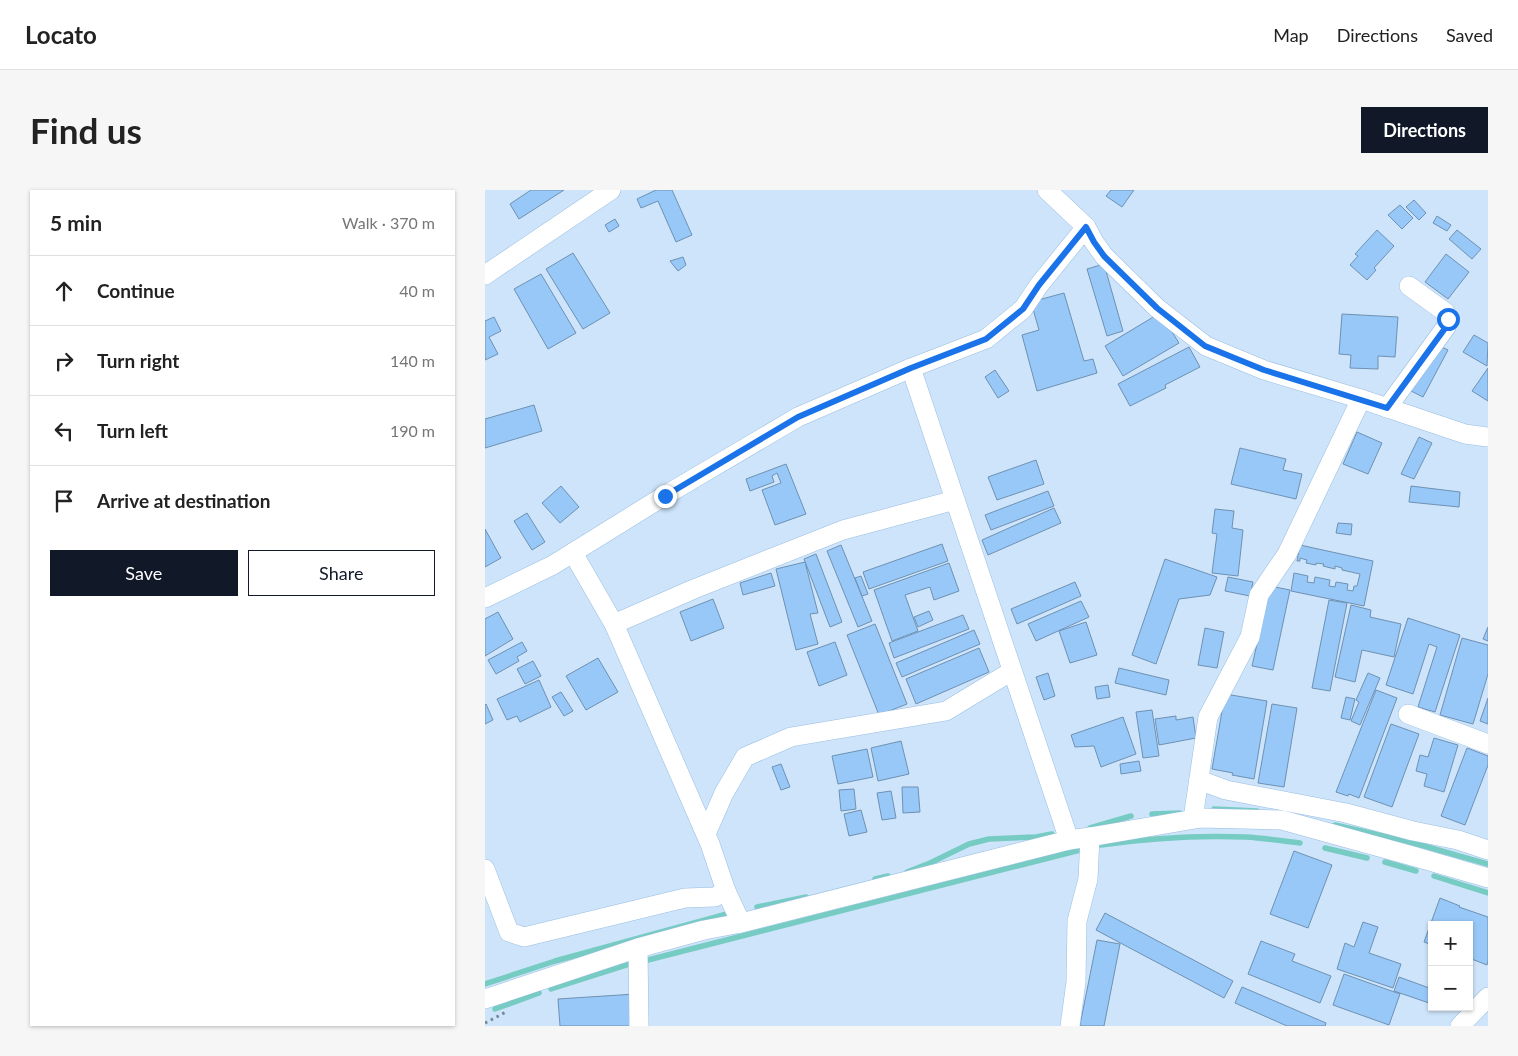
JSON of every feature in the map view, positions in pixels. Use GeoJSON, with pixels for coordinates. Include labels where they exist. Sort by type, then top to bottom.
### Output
{"type":"FeatureCollection","features":[{"type":"Feature","properties":{"kind":"street"},"geometry":{"type":"LineString","coordinates":[[485,275],[611,190]]}},
{"type":"Feature","properties":{"kind":"street"},"geometry":{"type":"LineString","coordinates":[[1047,190],[1086,227],[1104,256],[1157,308],[1205,346],[1264,370],[1361,399],[1465,434],[1488,438]]}},
{"type":"Feature","properties":{"kind":"street"},"geometry":{"type":"LineString","coordinates":[[485,598],[553,565],[798,417],[911,368],[986,339],[1023,309],[1039,285],[1086,227]]}},
{"type":"Feature","properties":{"kind":"street"},"geometry":{"type":"LineString","coordinates":[[1387,408],[1446,327],[1448,319],[1445,312],[1409,286]]}},
{"type":"Feature","properties":{"kind":"street"},"geometry":{"type":"LineString","coordinates":[[911,368],[1069,840]]}},
{"type":"Feature","properties":{"kind":"street"},"geometry":{"type":"LineString","coordinates":[[1193,819],[1208,717],[1250,636],[1259,595],[1287,554],[1361,399]]}},
{"type":"Feature","properties":{"kind":"street"},"geometry":{"type":"LineString","coordinates":[[614,624],[694,588],[843,530],[955,500]]}},
{"type":"Feature","properties":{"kind":"street"},"geometry":{"type":"LineString","coordinates":[[573,553],[614,624],[706,834],[726,891],[741,923]]}},
{"type":"Feature","properties":{"kind":"street"},"geometry":{"type":"LineString","coordinates":[[706,834],[724,793],[745,757],[791,737],[946,711],[1012,671]]}},
{"type":"Feature","properties":{"kind":"street"},"geometry":{"type":"LineString","coordinates":[[1408,714],[1488,744]]}},
{"type":"Feature","properties":{"kind":"street"},"geometry":{"type":"LineString","coordinates":[[1199,780],[1226,790],[1345,813],[1413,831],[1458,840],[1488,850]]}},
{"type":"Feature","properties":{"kind":"street"},"geometry":{"type":"LineString","coordinates":[[485,999],[638,948],[704,930],[741,923],[1069,840],[1201,818],[1282,820],[1488,878]]}},
{"type":"Feature","properties":{"kind":"street"},"geometry":{"type":"LineString","coordinates":[[1070,1026],[1076,982],[1077,921],[1088,879],[1090,838]]}},
{"type":"Feature","properties":{"kind":"street"},"geometry":{"type":"LineString","coordinates":[[485,869],[509,932],[524,937],[685,898],[715,897],[726,891]]}},
{"type":"Feature","properties":{"kind":"street"},"geometry":{"type":"LineString","coordinates":[[638,948],[639,1026]]}},
{"type":"Feature","properties":{"kind":"street"},"geometry":{"type":"LineString","coordinates":[[1460,1026],[1488,997]]}},
{"type":"Feature","properties":{"kind":"building"},"geometry":{"type":"Polygon","coordinates":[[[531,190],[564,190],[519,219],[510,204],[531,190]]]}},
{"type":"Feature","properties":{"kind":"building"},"geometry":{"type":"Polygon","coordinates":[[[656,190],[672,190],[692,235],[676,242],[658,201],[641,208],[637,199],[656,190]]]}},
{"type":"Feature","properties":{"kind":"building"},"geometry":{"type":"Polygon","coordinates":[[[1111,190],[1134,190],[1122,207],[1106,196],[1111,190]]]}},
{"type":"Feature","properties":{"kind":"building"},"geometry":{"type":"Polygon","coordinates":[[[1414,200],[1426,213],[1419,220],[1406,207],[1414,200]]]}},
{"type":"Feature","properties":{"kind":"building"},"geometry":{"type":"Polygon","coordinates":[[[1400,205],[1413,218],[1402,229],[1388,215],[1400,205]]]}},
{"type":"Feature","properties":{"kind":"building"},"geometry":{"type":"Polygon","coordinates":[[[1437,216],[1451,225],[1447,231],[1433,223],[1437,216]]]}},
{"type":"Feature","properties":{"kind":"building"},"geometry":{"type":"Polygon","coordinates":[[[615,219],[619,226],[609,232],[605,225],[615,219]]]}},
{"type":"Feature","properties":{"kind":"building"},"geometry":{"type":"Polygon","coordinates":[[[1377,230],[1394,246],[1374,268],[1376,270],[1367,280],[1350,265],[1358,256],[1355,254],[1377,230]]]}},
{"type":"Feature","properties":{"kind":"building"},"geometry":{"type":"Polygon","coordinates":[[[1457,230],[1481,249],[1472,259],[1449,239],[1457,230]]]}},
{"type":"Feature","properties":{"kind":"building"},"geometry":{"type":"Polygon","coordinates":[[[573,253],[610,313],[583,329],[546,269],[573,253]]]}},
{"type":"Feature","properties":{"kind":"building"},"geometry":{"type":"Polygon","coordinates":[[[1446,254],[1469,272],[1448,299],[1425,282],[1446,254]]]}},
{"type":"Feature","properties":{"kind":"building"},"geometry":{"type":"Polygon","coordinates":[[[683,257],[686,265],[678,271],[670,261],[683,257]]]}},
{"type":"Feature","properties":{"kind":"building"},"geometry":{"type":"Polygon","coordinates":[[[1104,264],[1123,331],[1107,336],[1087,269],[1104,264]]]}},
{"type":"Feature","properties":{"kind":"building"},"geometry":{"type":"Polygon","coordinates":[[[541,274],[576,333],[548,349],[514,289],[541,274]]]}},
{"type":"Feature","properties":{"kind":"building"},"geometry":{"type":"Polygon","coordinates":[[[1064,293],[1084,361],[1093,359],[1097,373],[1037,391],[1022,335],[1039,330],[1031,302],[1064,293]]]}},
{"type":"Feature","properties":{"kind":"building"},"geometry":{"type":"Polygon","coordinates":[[[1160,313],[1179,343],[1123,376],[1105,346],[1160,313]]]}},
{"type":"Feature","properties":{"kind":"building"},"geometry":{"type":"Polygon","coordinates":[[[1342,314],[1398,317],[1395,357],[1378,356],[1378,369],[1350,368],[1351,355],[1339,354],[1342,314]]]}},
{"type":"Feature","properties":{"kind":"building"},"geometry":{"type":"Polygon","coordinates":[[[494,317],[501,331],[489,337],[498,354],[485,360],[485,321],[494,317]]]}},
{"type":"Feature","properties":{"kind":"building"},"geometry":{"type":"Polygon","coordinates":[[[1474,335],[1488,343],[1487,366],[1463,352],[1474,335]]]}},
{"type":"Feature","properties":{"kind":"building"},"geometry":{"type":"Polygon","coordinates":[[[1435,344],[1448,350],[1423,397],[1411,391],[1435,344]]]}},
{"type":"Feature","properties":{"kind":"building"},"geometry":{"type":"Polygon","coordinates":[[[1189,347],[1200,367],[1165,385],[1166,388],[1130,406],[1118,384],[1189,347]]]}},
{"type":"Feature","properties":{"kind":"building"},"geometry":{"type":"Polygon","coordinates":[[[1488,368],[1488,401],[1472,391],[1488,368]]]}},
{"type":"Feature","properties":{"kind":"building"},"geometry":{"type":"Polygon","coordinates":[[[995,370],[1009,391],[998,398],[985,377],[995,370]]]}},
{"type":"Feature","properties":{"kind":"building"},"geometry":{"type":"Polygon","coordinates":[[[534,405],[542,431],[485,448],[485,419],[534,405]]]}},
{"type":"Feature","properties":{"kind":"building"},"geometry":{"type":"Polygon","coordinates":[[[1357,432],[1382,443],[1368,474],[1343,464],[1357,432]]]}},
{"type":"Feature","properties":{"kind":"building"},"geometry":{"type":"Polygon","coordinates":[[[1419,437],[1432,443],[1414,479],[1401,474],[1419,437]]]}},
{"type":"Feature","properties":{"kind":"building"},"geometry":{"type":"Polygon","coordinates":[[[1240,448],[1286,459],[1283,470],[1302,474],[1296,499],[1231,484],[1240,448]]]}},
{"type":"Feature","properties":{"kind":"building"},"geometry":{"type":"Polygon","coordinates":[[[1036,460],[1044,484],[997,500],[988,477],[1036,460]]]}},
{"type":"Feature","properties":{"kind":"building"},"geometry":{"type":"Polygon","coordinates":[[[786,464],[806,514],[775,525],[762,490],[781,483],[777,473],[772,476],[774,482],[750,491],[746,479],[786,464]]]}},
{"type":"Feature","properties":{"kind":"building"},"geometry":{"type":"Polygon","coordinates":[[[561,486],[579,507],[560,523],[542,503],[561,486]]]}},
{"type":"Feature","properties":{"kind":"building"},"geometry":{"type":"Polygon","coordinates":[[[1411,486],[1460,492],[1459,507],[1409,502],[1411,486]]]}},
{"type":"Feature","properties":{"kind":"building"},"geometry":{"type":"Polygon","coordinates":[[[1048,491],[1054,506],[991,530],[985,515],[1048,491]]]}},
{"type":"Feature","properties":{"kind":"building"},"geometry":{"type":"Polygon","coordinates":[[[1054,508],[1061,523],[988,555],[982,540],[1054,508]]]}},
{"type":"Feature","properties":{"kind":"building"},"geometry":{"type":"Polygon","coordinates":[[[1215,509],[1234,511],[1232,528],[1243,530],[1238,576],[1212,573],[1217,534],[1212,533],[1215,509]]]}},
{"type":"Feature","properties":{"kind":"building"},"geometry":{"type":"Polygon","coordinates":[[[527,513],[545,542],[532,550],[514,521],[527,513]]]}},
{"type":"Feature","properties":{"kind":"building"},"geometry":{"type":"Polygon","coordinates":[[[1338,523],[1352,524],[1351,535],[1336,533],[1338,523]]]}},
{"type":"Feature","properties":{"kind":"building"},"geometry":{"type":"Polygon","coordinates":[[[485,529],[501,558],[485,567],[485,529]]]}},
{"type":"Feature","properties":{"kind":"building"},"geometry":{"type":"Polygon","coordinates":[[[942,544],[948,561],[869,589],[863,572],[942,544]]]}},
{"type":"Feature","properties":{"kind":"building"},"geometry":{"type":"Polygon","coordinates":[[[841,545],[872,621],[858,627],[827,551],[841,545]]]}},
{"type":"Feature","properties":{"kind":"building"},"geometry":{"type":"Polygon","coordinates":[[[1300,545],[1373,561],[1364,606],[1291,591],[1294,573],[1308,576],[1307,582],[1314,583],[1315,577],[1330,580],[1329,586],[1335,587],[1336,582],[1348,584],[1347,590],[1353,591],[1354,586],[1357,586],[1360,574],[1342,570],[1342,568],[1335,566],[1335,569],[1323,566],[1324,564],[1306,563],[1307,560],[1300,558],[1300,561],[1297,561],[1300,545]]]}},
{"type":"Feature","properties":{"kind":"building"},"geometry":{"type":"Polygon","coordinates":[[[816,554],[842,622],[830,627],[804,559],[816,554]]]}},
{"type":"Feature","properties":{"kind":"building"},"geometry":{"type":"Polygon","coordinates":[[[1165,559],[1217,577],[1210,595],[1179,599],[1156,664],[1132,655],[1165,559]]]}},
{"type":"Feature","properties":{"kind":"building"},"geometry":{"type":"Polygon","coordinates":[[[805,562],[818,613],[810,614],[818,644],[796,650],[776,569],[805,562]]]}},
{"type":"Feature","properties":{"kind":"building"},"geometry":{"type":"Polygon","coordinates":[[[949,563],[959,591],[934,600],[930,587],[905,595],[918,631],[892,641],[874,590],[949,563]]]}},
{"type":"Feature","properties":{"kind":"building"},"geometry":{"type":"Polygon","coordinates":[[[771,573],[775,586],[743,595],[740,583],[771,573]]]}},
{"type":"Feature","properties":{"kind":"building"},"geometry":{"type":"Polygon","coordinates":[[[861,576],[868,594],[862,596],[855,578],[861,576]]]}},
{"type":"Feature","properties":{"kind":"building"},"geometry":{"type":"Polygon","coordinates":[[[1228,577],[1253,582],[1250,596],[1225,591],[1228,577]]]}},
{"type":"Feature","properties":{"kind":"building"},"geometry":{"type":"Polygon","coordinates":[[[1075,582],[1081,596],[1017,624],[1011,609],[1075,582]]]}},
{"type":"Feature","properties":{"kind":"building"},"geometry":{"type":"Polygon","coordinates":[[[1270,586],[1290,590],[1273,670],[1252,666],[1270,586]]]}},
{"type":"Feature","properties":{"kind":"building"},"geometry":{"type":"Polygon","coordinates":[[[713,599],[724,628],[691,641],[680,612],[713,599]]]}},
{"type":"Feature","properties":{"kind":"building"},"geometry":{"type":"Polygon","coordinates":[[[1329,600],[1347,603],[1330,691],[1312,688],[1329,600]]]}},
{"type":"Feature","properties":{"kind":"building"},"geometry":{"type":"Polygon","coordinates":[[[1081,601],[1089,617],[1036,641],[1028,624],[1081,601]]]}},
{"type":"Feature","properties":{"kind":"building"},"geometry":{"type":"Polygon","coordinates":[[[1351,605],[1371,610],[1370,617],[1401,624],[1394,657],[1362,650],[1355,682],[1335,677],[1351,605]]]}},
{"type":"Feature","properties":{"kind":"building"},"geometry":{"type":"Polygon","coordinates":[[[929,611],[933,620],[918,627],[914,617],[929,611]]]}},
{"type":"Feature","properties":{"kind":"building"},"geometry":{"type":"Polygon","coordinates":[[[498,612],[513,639],[485,656],[485,619],[498,612]]]}},
{"type":"Feature","properties":{"kind":"building"},"geometry":{"type":"Polygon","coordinates":[[[963,615],[969,629],[894,658],[889,643],[963,615]]]}},
{"type":"Feature","properties":{"kind":"building"},"geometry":{"type":"Polygon","coordinates":[[[1408,618],[1460,635],[1435,712],[1418,707],[1437,647],[1429,644],[1413,694],[1386,685],[1408,618]]]}},
{"type":"Feature","properties":{"kind":"building"},"geometry":{"type":"Polygon","coordinates":[[[1086,622],[1097,655],[1070,663],[1059,631],[1086,622]]]}},
{"type":"Feature","properties":{"kind":"building"},"geometry":{"type":"Polygon","coordinates":[[[875,624],[907,704],[879,715],[847,635],[875,624]]]}},
{"type":"Feature","properties":{"kind":"building"},"geometry":{"type":"Polygon","coordinates":[[[1488,627],[1488,641],[1483,639],[1488,627]]]}},
{"type":"Feature","properties":{"kind":"building"},"geometry":{"type":"Polygon","coordinates":[[[1205,628],[1224,632],[1217,668],[1198,665],[1205,628]]]}},
{"type":"Feature","properties":{"kind":"building"},"geometry":{"type":"Polygon","coordinates":[[[974,630],[980,644],[902,677],[896,663],[974,630]]]}},
{"type":"Feature","properties":{"kind":"building"},"geometry":{"type":"Polygon","coordinates":[[[1462,638],[1488,645],[1488,674],[1473,724],[1440,715],[1462,638]]]}},
{"type":"Feature","properties":{"kind":"building"},"geometry":{"type":"Polygon","coordinates":[[[522,642],[527,651],[517,657],[519,661],[496,674],[488,660],[522,642]]]}},
{"type":"Feature","properties":{"kind":"building"},"geometry":{"type":"Polygon","coordinates":[[[835,642],[847,675],[819,686],[807,652],[835,642]]]}},
{"type":"Feature","properties":{"kind":"building"},"geometry":{"type":"Polygon","coordinates":[[[979,648],[989,672],[916,704],[906,679],[979,648]]]}},
{"type":"Feature","properties":{"kind":"building"},"geometry":{"type":"Polygon","coordinates":[[[598,658],[618,692],[586,710],[566,676],[598,658]]]}},
{"type":"Feature","properties":{"kind":"building"},"geometry":{"type":"Polygon","coordinates":[[[533,661],[541,676],[525,684],[517,669],[533,661]]]}},
{"type":"Feature","properties":{"kind":"building"},"geometry":{"type":"Polygon","coordinates":[[[1119,668],[1169,680],[1166,695],[1115,683],[1119,668]]]}},
{"type":"Feature","properties":{"kind":"building"},"geometry":{"type":"Polygon","coordinates":[[[1048,673],[1055,696],[1044,700],[1036,677],[1048,673]]]}},
{"type":"Feature","properties":{"kind":"building"},"geometry":{"type":"Polygon","coordinates":[[[1368,673],[1380,678],[1360,725],[1351,721],[1359,702],[1356,700],[1368,673]]]}},
{"type":"Feature","properties":{"kind":"building"},"geometry":{"type":"Polygon","coordinates":[[[539,680],[551,707],[520,722],[517,716],[507,720],[497,699],[539,680]]]}},
{"type":"Feature","properties":{"kind":"building"},"geometry":{"type":"Polygon","coordinates":[[[1108,685],[1110,697],[1097,699],[1095,687],[1108,685]]]}},
{"type":"Feature","properties":{"kind":"building"},"geometry":{"type":"Polygon","coordinates":[[[1376,690],[1397,698],[1359,798],[1349,794],[1348,796],[1336,792],[1376,690]]]}},
{"type":"Feature","properties":{"kind":"building"},"geometry":{"type":"Polygon","coordinates":[[[561,692],[573,711],[564,716],[552,697],[561,692]]]}},
{"type":"Feature","properties":{"kind":"building"},"geometry":{"type":"Polygon","coordinates":[[[1225,694],[1267,701],[1254,779],[1212,769],[1225,694]]]}},
{"type":"Feature","properties":{"kind":"building"},"geometry":{"type":"Polygon","coordinates":[[[1346,697],[1355,699],[1350,720],[1341,718],[1346,697]]]}},
{"type":"Feature","properties":{"kind":"building"},"geometry":{"type":"Polygon","coordinates":[[[1488,698],[1488,724],[1480,721],[1488,698]]]}},
{"type":"Feature","properties":{"kind":"building"},"geometry":{"type":"Polygon","coordinates":[[[1272,704],[1297,708],[1284,787],[1258,783],[1272,704]]]}},
{"type":"Feature","properties":{"kind":"building"},"geometry":{"type":"Polygon","coordinates":[[[485,705],[493,720],[485,724],[485,705]]]}},
{"type":"Feature","properties":{"kind":"building"},"geometry":{"type":"Polygon","coordinates":[[[1152,710],[1159,756],[1143,758],[1136,712],[1152,710]]]}},
{"type":"Feature","properties":{"kind":"building"},"geometry":{"type":"Polygon","coordinates":[[[1176,716],[1176,720],[1193,717],[1196,738],[1159,745],[1155,719],[1176,716]]]}},
{"type":"Feature","properties":{"kind":"building"},"geometry":{"type":"Polygon","coordinates":[[[1123,717],[1136,754],[1101,767],[1094,746],[1075,747],[1071,735],[1123,717]]]}},
{"type":"Feature","properties":{"kind":"building"},"geometry":{"type":"Polygon","coordinates":[[[1391,724],[1419,734],[1392,807],[1364,797],[1391,724]]]}},
{"type":"Feature","properties":{"kind":"building"},"geometry":{"type":"Polygon","coordinates":[[[1434,738],[1458,745],[1444,792],[1424,786],[1427,774],[1416,771],[1420,755],[1428,757],[1434,738]]]}},
{"type":"Feature","properties":{"kind":"building"},"geometry":{"type":"Polygon","coordinates":[[[901,741],[909,774],[878,781],[871,748],[901,741]]]}},
{"type":"Feature","properties":{"kind":"building"},"geometry":{"type":"Polygon","coordinates":[[[1467,748],[1488,756],[1488,765],[1465,825],[1441,816],[1467,748]]]}},
{"type":"Feature","properties":{"kind":"building"},"geometry":{"type":"Polygon","coordinates":[[[867,749],[873,777],[838,784],[832,756],[867,749]]]}},
{"type":"Feature","properties":{"kind":"building"},"geometry":{"type":"Polygon","coordinates":[[[1139,761],[1141,771],[1121,774],[1120,764],[1139,761]]]}},
{"type":"Feature","properties":{"kind":"building"},"geometry":{"type":"Polygon","coordinates":[[[781,764],[790,787],[781,790],[772,767],[781,764]]]}},
{"type":"Feature","properties":{"kind":"building"},"geometry":{"type":"Polygon","coordinates":[[[902,787],[918,787],[920,812],[903,813],[902,787]]]}},
{"type":"Feature","properties":{"kind":"building"},"geometry":{"type":"Polygon","coordinates":[[[854,789],[856,809],[841,811],[839,790],[854,789]]]}},
{"type":"Feature","properties":{"kind":"building"},"geometry":{"type":"Polygon","coordinates":[[[891,791],[896,818],[882,820],[877,793],[891,791]]]}},
{"type":"Feature","properties":{"kind":"building"},"geometry":{"type":"Polygon","coordinates":[[[861,810],[867,832],[849,836],[844,814],[861,810]]]}},
{"type":"Feature","properties":{"kind":"building"},"geometry":{"type":"Polygon","coordinates":[[[1294,851],[1332,865],[1308,928],[1270,914],[1294,851]]]}},
{"type":"Feature","properties":{"kind":"building"},"geometry":{"type":"Polygon","coordinates":[[[1440,898],[1488,917],[1487,965],[1473,960],[1473,921],[1432,921],[1440,898]]]}},
{"type":"Feature","properties":{"kind":"building"},"geometry":{"type":"Polygon","coordinates":[[[1105,913],[1233,981],[1224,998],[1096,930],[1105,913]]]}},
{"type":"Feature","properties":{"kind":"building"},"geometry":{"type":"Polygon","coordinates":[[[1363,922],[1378,927],[1369,953],[1401,964],[1393,988],[1337,969],[1345,943],[1354,947],[1363,922]]]}},
{"type":"Feature","properties":{"kind":"building"},"geometry":{"type":"Polygon","coordinates":[[[1428,931],[1428,944],[1424,942],[1428,931]]]}},
{"type":"Feature","properties":{"kind":"building"},"geometry":{"type":"Polygon","coordinates":[[[1097,940],[1120,944],[1104,1026],[1082,1026],[1080,1025],[1097,940]]]}},
{"type":"Feature","properties":{"kind":"building"},"geometry":{"type":"Polygon","coordinates":[[[1261,941],[1295,954],[1292,961],[1331,976],[1320,1003],[1248,974],[1261,941]]]}},
{"type":"Feature","properties":{"kind":"building"},"geometry":{"type":"Polygon","coordinates":[[[1344,974],[1400,994],[1389,1025],[1333,1005],[1344,974]]]}},
{"type":"Feature","properties":{"kind":"building"},"geometry":{"type":"Polygon","coordinates":[[[1399,977],[1428,988],[1428,1003],[1394,991],[1399,977]]]}},
{"type":"Feature","properties":{"kind":"building"},"geometry":{"type":"Polygon","coordinates":[[[1242,987],[1326,1023],[1325,1026],[1287,1026],[1235,1003],[1242,987]]]}},
{"type":"Feature","properties":{"kind":"building"},"geometry":{"type":"Polygon","coordinates":[[[635,994],[637,1026],[560,1026],[558,999],[635,994]]]}},
{"type":"Feature","properties":{"kind":"waterway"},"geometry":{"type":"LineString","coordinates":[[1214,809],[1257,811]]}},
{"type":"Feature","properties":{"kind":"waterway"},"geometry":{"type":"LineString","coordinates":[[1152,814],[1180,813]]}},
{"type":"Feature","properties":{"kind":"waterway"},"geometry":{"type":"LineString","coordinates":[[1090,828],[1131,816]]}},
{"type":"Feature","properties":{"kind":"waterway"},"geometry":{"type":"LineString","coordinates":[[1335,825],[1410,842],[1488,864]]}},
{"type":"Feature","properties":{"kind":"waterway"},"geometry":{"type":"LineString","coordinates":[[907,872],[969,844],[989,839],[1036,837],[1052,834]]}},
{"type":"Feature","properties":{"kind":"waterway"},"geometry":{"type":"LineString","coordinates":[[1101,845],[1209,836],[1253,837],[1300,843]]}},
{"type":"Feature","properties":{"kind":"waterway"},"geometry":{"type":"LineString","coordinates":[[1325,848],[1367,858]]}},
{"type":"Feature","properties":{"kind":"waterway"},"geometry":{"type":"LineString","coordinates":[[644,961],[1080,850]]}},
{"type":"Feature","properties":{"kind":"waterway"},"geometry":{"type":"LineString","coordinates":[[1385,862],[1416,871]]}},
{"type":"Feature","properties":{"kind":"waterway"},"geometry":{"type":"LineString","coordinates":[[875,879],[888,876]]}},
{"type":"Feature","properties":{"kind":"waterway"},"geometry":{"type":"LineString","coordinates":[[1434,876],[1488,893]]}},
{"type":"Feature","properties":{"kind":"waterway"},"geometry":{"type":"LineString","coordinates":[[757,907],[806,897]]}},
{"type":"Feature","properties":{"kind":"waterway"},"geometry":{"type":"LineString","coordinates":[[485,984],[555,961],[727,914]]}},
{"type":"Feature","properties":{"kind":"waterway"},"geometry":{"type":"LineString","coordinates":[[551,989],[630,964]]}},
{"type":"Feature","properties":{"kind":"waterway"},"geometry":{"type":"LineString","coordinates":[[495,1009],[539,993]]}},
{"type":"Feature","properties":{"kind":"route"},"geometry":{"type":"LineString","coordinates":[[665,496],[798,417],[911,368],[986,339],[1023,309],[1039,285],[1086,227],[1104,256],[1157,308],[1205,346],[1264,370],[1387,408],[1446,327],[1448,319]]}}]}
